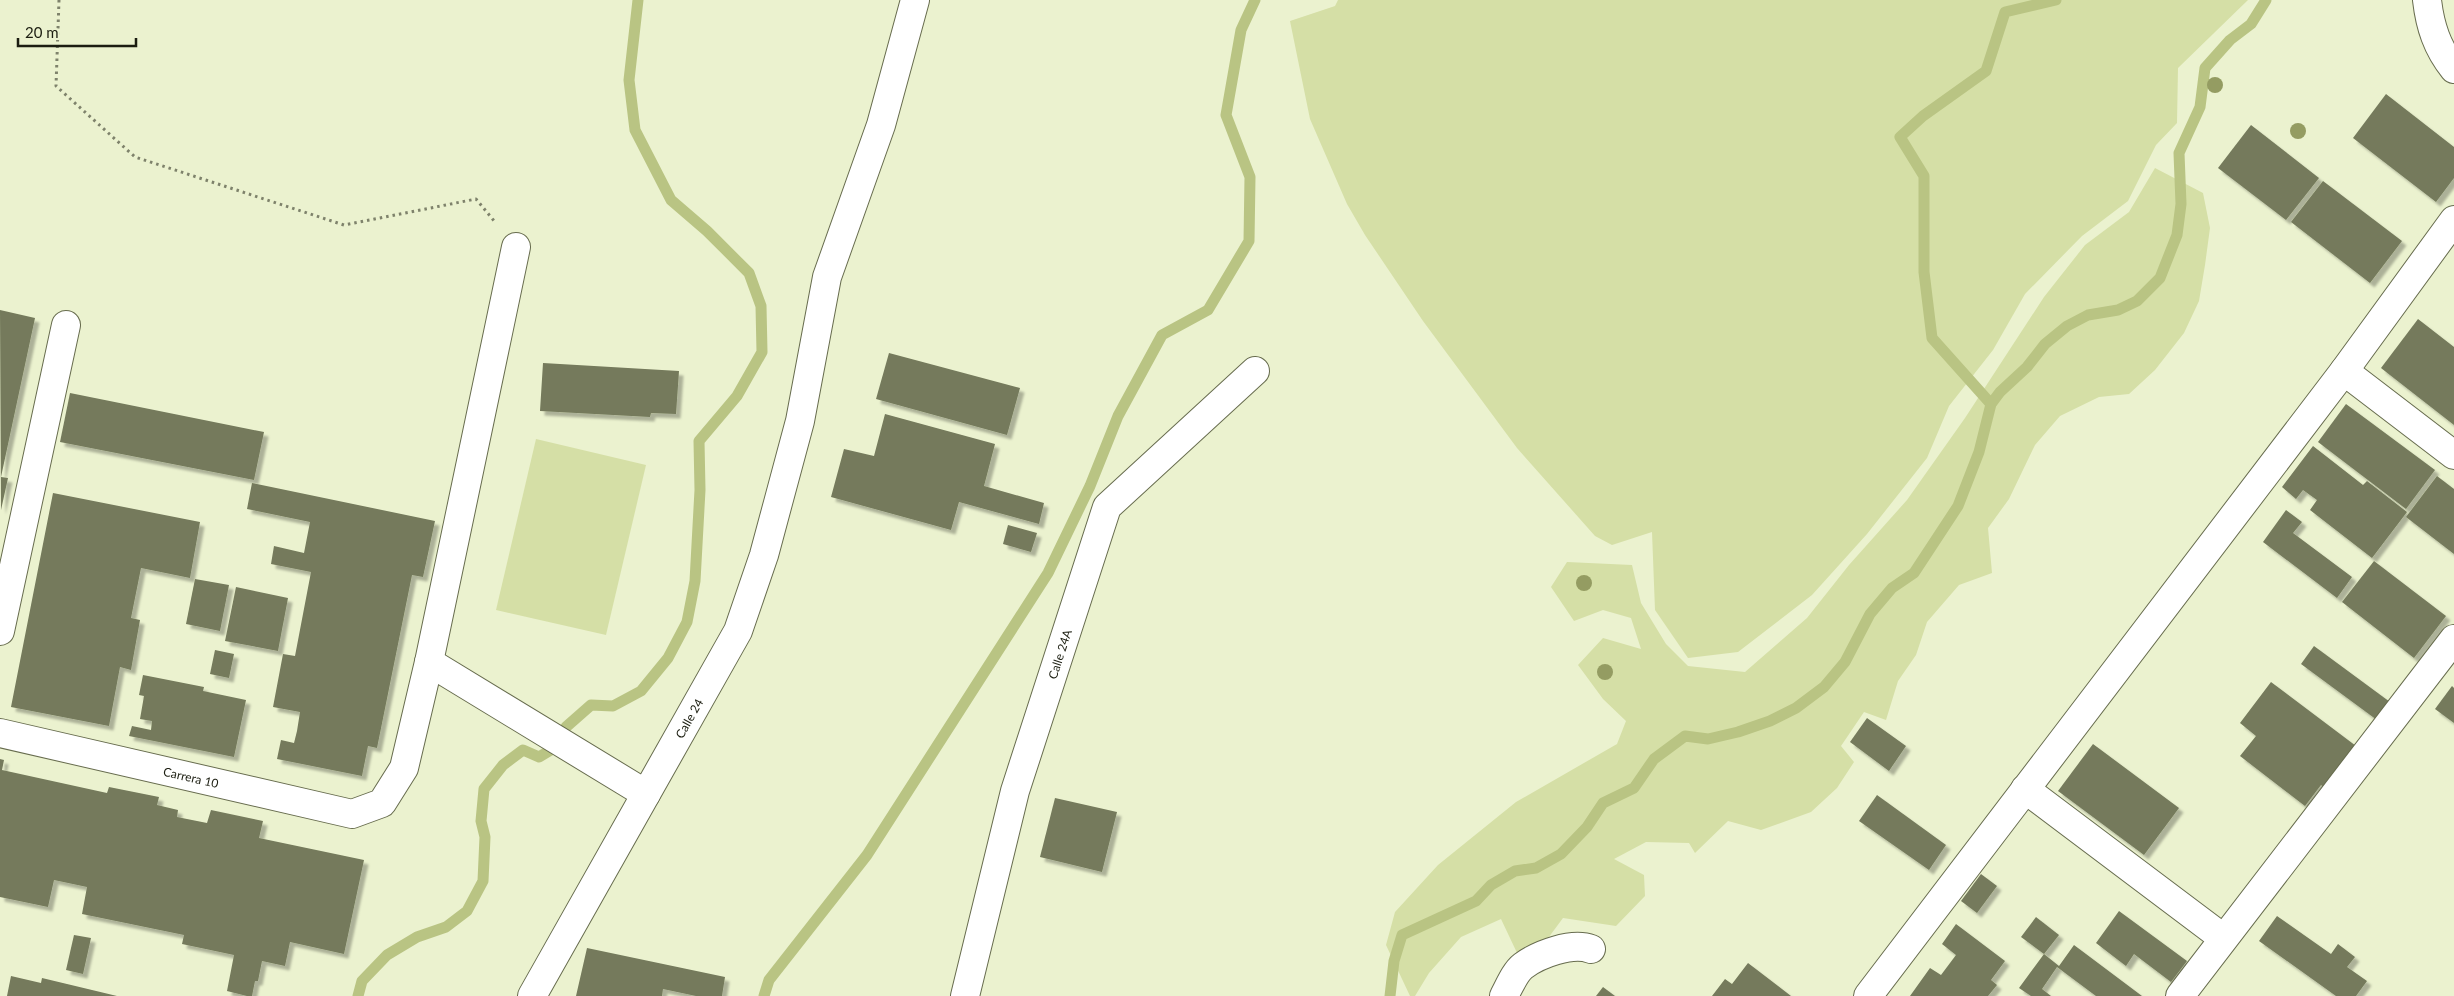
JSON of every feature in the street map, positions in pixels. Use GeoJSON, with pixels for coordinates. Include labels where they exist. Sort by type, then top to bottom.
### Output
{"type":"FeatureCollection","features":[{"type":"Feature","properties":{"kind":"street","name":"Calle 24"},"geometry":{"type":"LineString","coordinates":[[532,996],[738,631],[764,555],[800,421],[827,277],[881,125],[915,0]]}},
{"type":"Feature","properties":{"kind":"street"},"geometry":{"type":"LineString","coordinates":[[2427,0],[2430,24],[2443,55],[2454,69]]}},
{"type":"Feature","properties":{"kind":"street"},"geometry":{"type":"LineString","coordinates":[[1868,996],[2344,370],[2454,220]]}},
{"type":"Feature","properties":{"kind":"street"},"geometry":{"type":"LineString","coordinates":[[516,247],[429,662],[646,794]]}},
{"type":"Feature","properties":{"kind":"street"},"geometry":{"type":"LineString","coordinates":[[0,631],[66,325]]}},
{"type":"Feature","properties":{"kind":"street"},"geometry":{"type":"LineString","coordinates":[[2344,370],[2454,455]]}},
{"type":"Feature","properties":{"kind":"street","name":"Calle 24A"},"geometry":{"type":"LineString","coordinates":[[965,996],[1015,791],[1108,507],[1255,371]]}},
{"type":"Feature","properties":{"kind":"street"},"geometry":{"type":"LineString","coordinates":[[2180,996],[2454,639]]}},
{"type":"Feature","properties":{"kind":"street","name":"Carrera 10"},"geometry":{"type":"LineString","coordinates":[[0,733],[352,814],[382,803],[404,768],[429,662]]}},
{"type":"Feature","properties":{"kind":"street"},"geometry":{"type":"LineString","coordinates":[[2026,789],[2223,938]]}},
{"type":"Feature","properties":{"kind":"street"},"geometry":{"type":"LineString","coordinates":[[1504,996],[1522,966],[1562,948],[1582,946],[1591,949]]}},
{"type":"Feature","properties":{"kind":"path"},"geometry":{"type":"LineString","coordinates":[[60,0],[56,86],[135,157],[344,225],[476,199],[516,247]]}},
{"type":"Feature","properties":{"kind":"green space"},"geometry":{"type":"Polygon","coordinates":[[[1338,0],[2248,0],[2178,68],[2177,123],[2156,145],[2128,201],[2082,236],[2025,294],[1993,350],[1949,406],[1927,458],[1867,534],[1812,595],[1738,652],[1688,658],[1655,610],[1652,532],[1612,545],[1595,536],[1517,448],[1423,321],[1365,235],[1347,204],[1310,119],[1290,21],[1335,6],[1338,0]]]}},
{"type":"Feature","properties":{"kind":"green space"},"geometry":{"type":"Polygon","coordinates":[[[2155,168],[2203,193],[2210,228],[2199,301],[2184,333],[2155,370],[2129,394],[2099,397],[2060,416],[2035,445],[2009,499],[1988,528],[1992,573],[1959,585],[1927,622],[1916,655],[1898,681],[1886,720],[1864,712],[1841,746],[1854,762],[1837,788],[1811,812],[1761,830],[1728,821],[1695,853],[1689,843],[1646,842],[1614,859],[1644,875],[1645,896],[1616,926],[1563,918],[1537,953],[1518,955],[1501,919],[1461,937],[1429,973],[1415,996],[1410,996],[1386,945],[1395,912],[1438,865],[1516,802],[1617,744],[1626,721],[1603,699],[1578,665],[1603,638],[1641,649],[1631,618],[1603,610],[1574,621],[1551,587],[1567,562],[1632,565],[1641,603],[1666,644],[1688,666],[1745,672],[1807,618],[1849,565],[1907,500],[1965,418],[2044,297],[2085,245],[2129,212],[2155,168]]]}},
{"type":"Feature","properties":{"kind":"green space"},"geometry":{"type":"Polygon","coordinates":[[[536,439],[646,465],[606,635],[496,610],[536,439]]]}},
{"type":"Feature","properties":{"kind":"building"},"geometry":{"type":"Polygon","coordinates":[[[2386,94],[2454,147],[2454,178],[2436,202],[2353,138],[2386,94]]]}},
{"type":"Feature","properties":{"kind":"building"},"geometry":{"type":"Polygon","coordinates":[[[2251,125],[2319,178],[2286,220],[2218,168],[2251,125]]]}},
{"type":"Feature","properties":{"kind":"building"},"geometry":{"type":"Polygon","coordinates":[[[2323,181],[2402,241],[2370,283],[2291,222],[2323,181]]]}},
{"type":"Feature","properties":{"kind":"building"},"geometry":{"type":"Polygon","coordinates":[[[0,310],[35,318],[1,477],[8,478],[1,510],[0,310]]]}},
{"type":"Feature","properties":{"kind":"building"},"geometry":{"type":"Polygon","coordinates":[[[2418,319],[2454,347],[2454,425],[2381,368],[2418,319]]]}},
{"type":"Feature","properties":{"kind":"building"},"geometry":{"type":"Polygon","coordinates":[[[889,353],[1020,388],[1007,435],[876,399],[889,353]]]}},
{"type":"Feature","properties":{"kind":"building"},"geometry":{"type":"Polygon","coordinates":[[[543,363],[679,371],[676,414],[651,413],[650,417],[540,411],[543,363]]]}},
{"type":"Feature","properties":{"kind":"building"},"geometry":{"type":"Polygon","coordinates":[[[70,393],[264,432],[254,480],[60,442],[70,393]]]}},
{"type":"Feature","properties":{"kind":"building"},"geometry":{"type":"Polygon","coordinates":[[[2346,404],[2435,470],[2406,509],[2318,442],[2346,404]]]}},
{"type":"Feature","properties":{"kind":"building"},"geometry":{"type":"Polygon","coordinates":[[[885,414],[995,444],[984,486],[1044,503],[1039,524],[959,502],[951,530],[831,497],[844,449],[874,456],[885,414]]]}},
{"type":"Feature","properties":{"kind":"building"},"geometry":{"type":"Polygon","coordinates":[[[2313,446],[2363,485],[2367,481],[2407,512],[2372,558],[2310,510],[2317,500],[2303,490],[2296,499],[2282,487],[2313,446]]]}},
{"type":"Feature","properties":{"kind":"building"},"geometry":{"type":"Polygon","coordinates":[[[2437,476],[2454,489],[2454,554],[2406,517],[2437,476]]]}},
{"type":"Feature","properties":{"kind":"building"},"geometry":{"type":"Polygon","coordinates":[[[252,483],[435,521],[423,577],[412,575],[377,748],[368,746],[362,776],[277,759],[281,740],[294,743],[297,731],[300,712],[273,707],[283,654],[295,656],[311,572],[271,564],[274,546],[304,553],[310,522],[247,509],[252,483]]]}},
{"type":"Feature","properties":{"kind":"building"},"geometry":{"type":"Polygon","coordinates":[[[53,493],[200,522],[190,578],[141,568],[131,618],[140,620],[131,670],[120,667],[109,726],[11,707],[53,493]]]}},
{"type":"Feature","properties":{"kind":"building"},"geometry":{"type":"Polygon","coordinates":[[[2286,510],[2302,522],[2293,533],[2352,577],[2337,598],[2263,542],[2286,510]]]}},
{"type":"Feature","properties":{"kind":"building"},"geometry":{"type":"Polygon","coordinates":[[[1008,525],[1037,533],[1031,552],[1003,544],[1008,525]]]}},
{"type":"Feature","properties":{"kind":"building"},"geometry":{"type":"Polygon","coordinates":[[[2374,561],[2446,616],[2414,658],[2342,602],[2374,561]]]}},
{"type":"Feature","properties":{"kind":"building"},"geometry":{"type":"Polygon","coordinates":[[[195,579],[229,585],[220,631],[186,624],[195,579]]]}},
{"type":"Feature","properties":{"kind":"building"},"geometry":{"type":"Polygon","coordinates":[[[236,587],[288,598],[278,651],[225,641],[236,587]]]}},
{"type":"Feature","properties":{"kind":"building"},"geometry":{"type":"Polygon","coordinates":[[[2314,646],[2390,702],[2377,720],[2301,664],[2314,646]]]}},
{"type":"Feature","properties":{"kind":"building"},"geometry":{"type":"Polygon","coordinates":[[[215,650],[234,654],[229,678],[210,674],[215,650]]]}},
{"type":"Feature","properties":{"kind":"building"},"geometry":{"type":"Polygon","coordinates":[[[143,675],[204,687],[203,691],[246,700],[234,757],[129,736],[132,726],[151,730],[152,721],[140,719],[144,696],[139,695],[143,675]]]}},
{"type":"Feature","properties":{"kind":"building"},"geometry":{"type":"Polygon","coordinates":[[[2271,682],[2356,746],[2325,788],[2321,785],[2305,806],[2240,756],[2256,736],[2240,723],[2271,682]]]}},
{"type":"Feature","properties":{"kind":"building"},"geometry":{"type":"Polygon","coordinates":[[[2452,686],[2454,688],[2454,723],[2435,709],[2452,686]]]}},
{"type":"Feature","properties":{"kind":"building"},"geometry":{"type":"Polygon","coordinates":[[[1867,718],[1906,746],[1889,771],[1850,742],[1867,718]]]}},
{"type":"Feature","properties":{"kind":"building"},"geometry":{"type":"Polygon","coordinates":[[[2093,744],[2179,808],[2144,855],[2058,791],[2093,744]]]}},
{"type":"Feature","properties":{"kind":"building"},"geometry":{"type":"Polygon","coordinates":[[[0,759],[4,760],[2,770],[107,793],[109,787],[159,797],[157,805],[178,810],[177,817],[207,823],[211,810],[263,821],[259,838],[364,860],[344,954],[290,942],[285,966],[262,961],[258,981],[255,981],[252,996],[247,996],[227,991],[234,955],[182,944],[184,935],[82,914],[87,887],[54,880],[48,907],[0,897],[0,759]]]}},
{"type":"Feature","properties":{"kind":"building"},"geometry":{"type":"Polygon","coordinates":[[[1877,795],[1946,845],[1929,870],[1859,821],[1877,795]]]}},
{"type":"Feature","properties":{"kind":"building"},"geometry":{"type":"Polygon","coordinates":[[[1055,798],[1117,812],[1102,872],[1040,857],[1055,798]]]}},
{"type":"Feature","properties":{"kind":"building"},"geometry":{"type":"Polygon","coordinates":[[[1981,874],[1997,886],[1977,913],[1961,901],[1981,874]]]}},
{"type":"Feature","properties":{"kind":"building"},"geometry":{"type":"Polygon","coordinates":[[[2119,911],[2187,961],[2171,982],[2134,954],[2126,966],[2096,943],[2119,911]]]}},
{"type":"Feature","properties":{"kind":"building"},"geometry":{"type":"Polygon","coordinates":[[[2277,916],[2331,954],[2338,944],[2355,957],[2347,967],[2367,981],[2356,996],[2336,996],[2259,941],[2277,916]]]}},
{"type":"Feature","properties":{"kind":"building"},"geometry":{"type":"Polygon","coordinates":[[[2036,917],[2059,935],[2044,954],[2021,937],[2036,917]]]}},
{"type":"Feature","properties":{"kind":"building"},"geometry":{"type":"Polygon","coordinates":[[[1956,924],[2005,961],[1991,980],[1997,985],[1988,996],[1910,996],[1930,968],[1941,975],[1956,955],[1942,944],[1956,924]]]}},
{"type":"Feature","properties":{"kind":"building"},"geometry":{"type":"Polygon","coordinates":[[[74,935],[91,938],[83,974],[66,970],[74,935]]]}},
{"type":"Feature","properties":{"kind":"building"},"geometry":{"type":"Polygon","coordinates":[[[2074,945],[2142,996],[2096,996],[2057,967],[2042,989],[2051,996],[2031,996],[2019,988],[2044,954],[2059,966],[2074,945]]]}},
{"type":"Feature","properties":{"kind":"building"},"geometry":{"type":"Polygon","coordinates":[[[587,948],[725,977],[722,996],[696,996],[663,989],[662,996],[576,996],[587,948]]]}},
{"type":"Feature","properties":{"kind":"building"},"geometry":{"type":"Polygon","coordinates":[[[1748,963],[1791,996],[1712,996],[1725,979],[1732,984],[1748,963]]]}},
{"type":"Feature","properties":{"kind":"building"},"geometry":{"type":"Polygon","coordinates":[[[11,976],[41,983],[42,978],[117,996],[7,996],[11,976]]]}},
{"type":"Feature","properties":{"kind":"building"},"geometry":{"type":"Polygon","coordinates":[[[1603,987],[1615,996],[1596,996],[1603,987]]]}},
{"type":"Feature","properties":{"kind":"waterway"},"geometry":{"type":"LineString","coordinates":[[358,996],[362,981],[387,955],[417,937],[446,927],[467,911],[483,881],[485,837],[481,821],[484,789],[503,765],[523,750],[539,757],[554,748],[566,727],[591,705],[613,706],[641,691],[668,658],[687,622],[695,581],[700,490],[699,441],[737,396],[762,352],[761,306],[749,273],[707,231],[671,200],[635,130],[629,80],[638,0]]}},
{"type":"Feature","properties":{"kind":"waterway"},"geometry":{"type":"LineString","coordinates":[[764,996],[769,980],[867,855],[1048,573],[1090,486],[1118,416],[1162,335],[1208,310],[1249,241],[1250,177],[1226,115],[1241,30],[1255,0]]}},
{"type":"Feature","properties":{"kind":"waterway"},"geometry":{"type":"LineString","coordinates":[[1991,404],[1932,338],[1924,272],[1924,176],[1900,137],[1923,116],[1986,71],[2005,12],[2056,0]]}},
{"type":"Feature","properties":{"kind":"waterway"},"geometry":{"type":"LineString","coordinates":[[1390,996],[1394,961],[1402,935],[1476,901],[1491,885],[1515,871],[1536,868],[1561,854],[1587,827],[1603,803],[1634,788],[1654,759],[1685,736],[1708,739],[1738,732],[1770,721],[1796,708],[1824,687],[1845,662],[1870,614],[1892,588],[1914,573],[1958,506],[1979,452],[1991,404],[2000,392],[2027,367],[2045,344],[2067,326],[2088,315],[2118,310],[2137,301],[2160,278],[2177,235],[2181,204],[2179,153],[2200,107],[2205,68],[2230,40],[2251,24],[2266,0]]}}]}
